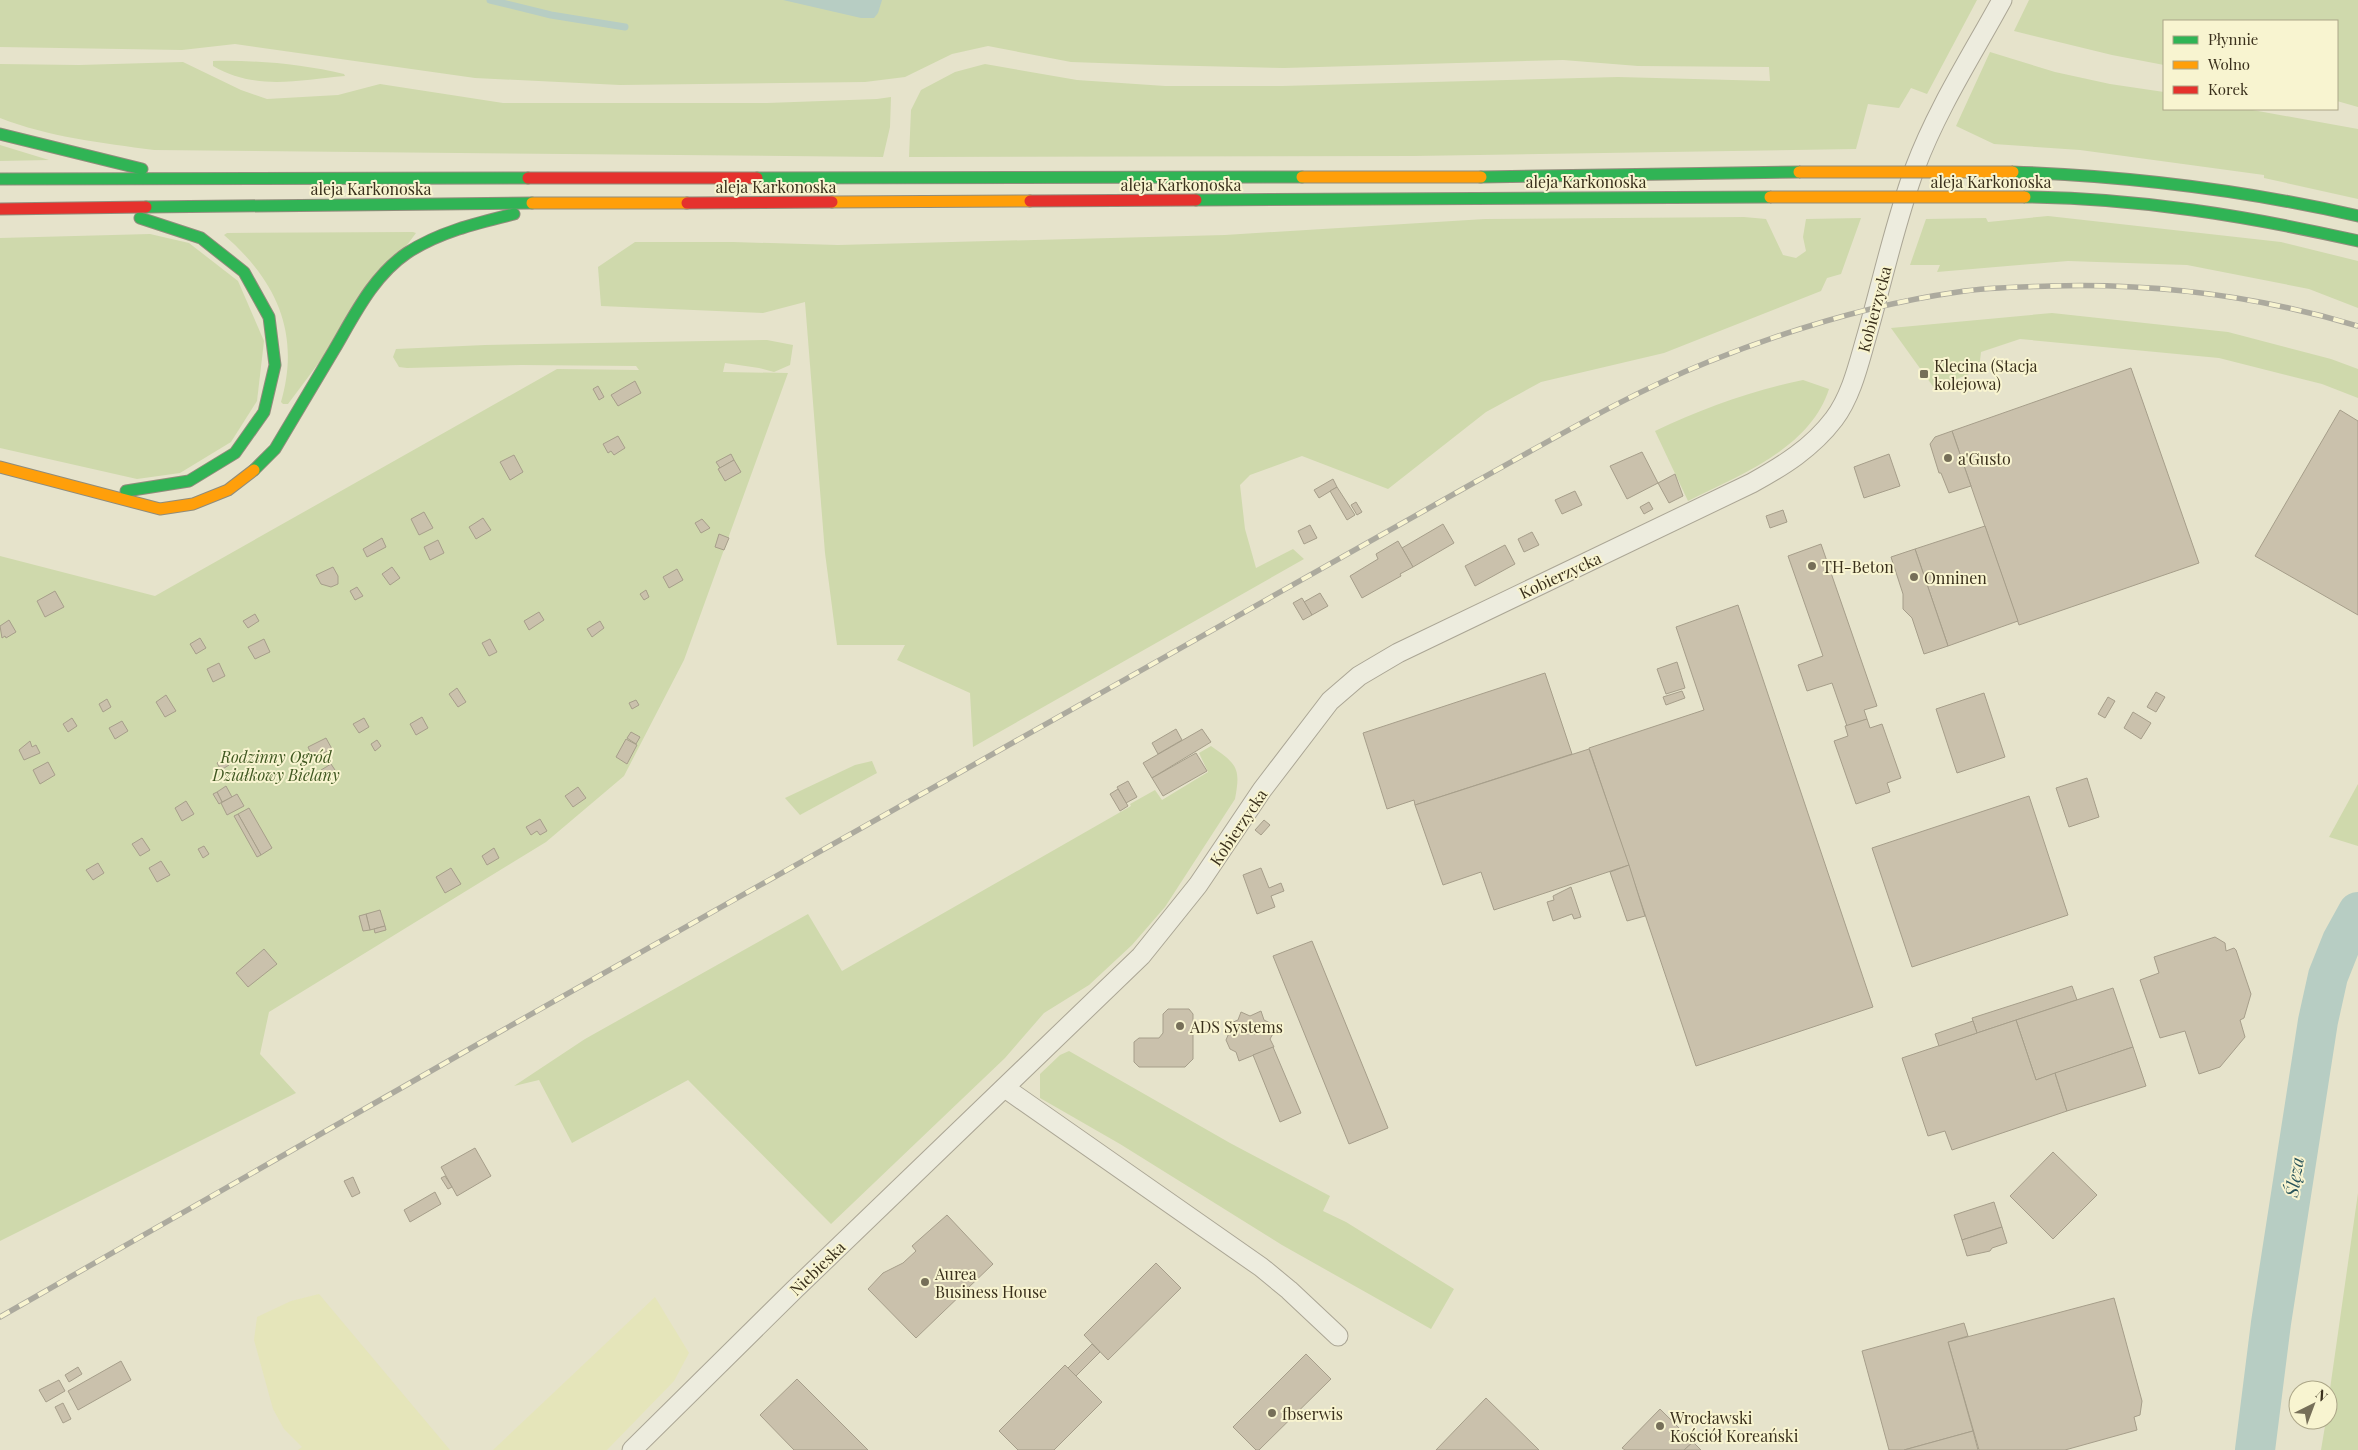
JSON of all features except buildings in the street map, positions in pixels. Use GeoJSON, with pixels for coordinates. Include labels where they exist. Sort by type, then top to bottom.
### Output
{"type":"FeatureCollection","features":[{"type":"Feature","properties":{"kind":"main road"},"geometry":{"type":"LineString","coordinates":[[0,134],[189,180]]}},
{"type":"Feature","properties":{"kind":"main road","name":"aleja Karkonoska"},"geometry":{"type":"LineString","coordinates":[[0,179],[1459,177],[1799,172],[2014,172],[2106,176],[2197,186],[2291,201],[2358,216]]}},
{"type":"Feature","properties":{"kind":"main road","name":"aleja Karkonoska"},"geometry":{"type":"LineString","coordinates":[[0,209],[562,203],[1770,196],[2025,197],[2127,202],[2168,207],[2241,217],[2358,241]]}},
{"type":"Feature","properties":{"kind":"main road"},"geometry":{"type":"LineString","coordinates":[[0,468],[97,491],[160,509],[193,504],[228,490],[250,474],[275,449],[368,293],[392,265],[416,248],[446,233],[562,203]]}},
{"type":"Feature","properties":{"kind":"main road"},"geometry":{"type":"LineString","coordinates":[[70,208],[158,220],[203,237],[227,254],[246,274],[266,307],[275,339],[274,379],[267,405],[254,429],[239,449],[214,469],[173,487],[152,491],[97,491]]}},
{"type":"Feature","properties":{"kind":"street","name":"Kobierzycka"},"geometry":{"type":"LineString","coordinates":[[1004,1088],[1141,956],[1198,885],[1262,790],[1330,701],[1359,676],[1398,652],[1752,483],[1786,464],[1819,436],[1836,417],[1850,389],[1871,322],[1896,225],[1916,167],[1942,112],[2002,0]]}},
{"type":"Feature","properties":{"kind":"street"},"geometry":{"type":"LineString","coordinates":[[1004,1088],[1261,1267],[1290,1290],[1338,1336]]}},
{"type":"Feature","properties":{"kind":"street","name":"Niebieska"},"geometry":{"type":"LineString","coordinates":[[632,1450],[794,1290],[1004,1088]]}},
{"type":"Feature","properties":{"kind":"green space"},"geometry":{"type":"Polygon","coordinates":[[[0,0],[1977,0],[1927,94],[1911,88],[1899,108],[1868,104],[1856,149],[1414,156],[909,157],[911,110],[921,90],[955,72],[985,64],[1077,80],[1165,86],[1282,86],[1618,77],[1770,81],[1769,67],[1638,66],[1563,60],[1284,68],[1157,65],[1071,62],[988,46],[952,54],[905,77],[865,82],[620,85],[475,78],[235,44],[182,50],[0,47],[0,0]]]}},
{"type":"Feature","properties":{"kind":"green space"},"geometry":{"type":"Polygon","coordinates":[[[2029,0],[2358,0],[2358,107],[2338,101],[2338,20],[2163,20],[2163,65],[2112,55],[2014,31],[2029,0]]]}},
{"type":"Feature","properties":{"kind":"green space"},"geometry":{"type":"Polygon","coordinates":[[[1990,52],[2055,72],[2110,84],[2163,92],[2163,110],[2253,110],[2358,129],[2358,199],[2264,178],[2264,175],[2080,150],[1994,144],[1956,126],[1990,52]]]}},
{"type":"Feature","properties":{"kind":"green space"},"geometry":{"type":"Polygon","coordinates":[[[213,61],[246,61],[295,65],[344,74],[345,76],[278,82],[261,81],[229,74],[213,66],[213,61]]]}},
{"type":"Feature","properties":{"kind":"green space"},"geometry":{"type":"Polygon","coordinates":[[[183,62],[241,90],[267,99],[338,95],[380,84],[503,103],[767,103],[891,97],[890,127],[883,157],[154,150],[57,135],[0,118],[0,64],[79,65],[183,62]]]}},
{"type":"Feature","properties":{"kind":"green space"},"geometry":{"type":"Polygon","coordinates":[[[0,145],[49,160],[0,161],[0,145]]]}},
{"type":"Feature","properties":{"kind":"green space"},"geometry":{"type":"Polygon","coordinates":[[[2048,216],[2281,242],[2358,261],[2358,308],[2309,289],[2187,265],[2068,261],[1937,272],[1940,265],[1910,265],[1926,219],[1986,218],[1988,222],[2048,216]]]}},
{"type":"Feature","properties":{"kind":"green space"},"geometry":{"type":"Polygon","coordinates":[[[1744,217],[1766,219],[1783,255],[1796,258],[1806,251],[1803,237],[1806,219],[1861,218],[1841,274],[1827,278],[1821,291],[1664,353],[1541,382],[1486,412],[1388,489],[1302,456],[1250,475],[1240,485],[1245,529],[1256,568],[1293,549],[1304,559],[973,747],[970,693],[897,660],[905,645],[837,645],[825,553],[805,302],[763,313],[601,306],[598,267],[635,242],[838,245],[1225,235],[1485,219],[1744,217]]]}},
{"type":"Feature","properties":{"kind":"green space"},"geometry":{"type":"Polygon","coordinates":[[[227,233],[416,233],[288,404],[283,404],[281,402],[288,353],[280,310],[258,270],[224,235],[227,233]]]}},
{"type":"Feature","properties":{"kind":"green space"},"geometry":{"type":"Polygon","coordinates":[[[150,234],[189,243],[238,281],[264,341],[257,401],[231,442],[180,473],[137,479],[0,448],[0,238],[150,234]]]}},
{"type":"Feature","properties":{"kind":"green space"},"geometry":{"type":"Polygon","coordinates":[[[2052,313],[2228,332],[2331,359],[2358,369],[2358,398],[2322,384],[2219,358],[2020,339],[1981,352],[1979,370],[1942,385],[1937,392],[1891,328],[2052,313]]]}},
{"type":"Feature","properties":{"kind":"green space","name":"Rodzinny Ogród Działkowy Bielany"},"geometry":{"type":"Polygon","coordinates":[[[767,340],[793,345],[790,365],[774,372],[725,363],[723,372],[788,373],[684,660],[624,776],[546,842],[269,1012],[260,1054],[296,1093],[0,1241],[0,556],[155,596],[557,369],[639,370],[636,366],[522,365],[407,368],[399,367],[393,357],[396,349],[485,345],[767,340]]]}},
{"type":"Feature","properties":{"kind":"green space"},"geometry":{"type":"Polygon","coordinates":[[[1803,380],[1829,389],[1820,410],[1806,428],[1770,458],[1688,501],[1655,431],[1728,401],[1765,389],[1803,380]]]}},
{"type":"Feature","properties":{"kind":"green space"},"geometry":{"type":"Polygon","coordinates":[[[1211,746],[1227,758],[1235,768],[1237,773],[1237,789],[1235,799],[1165,907],[1132,945],[1089,985],[1044,1013],[1005,1058],[831,1224],[688,1080],[572,1143],[539,1080],[514,1086],[585,1039],[808,914],[842,971],[1131,806],[1130,804],[1155,790],[1162,800],[1208,772],[1199,753],[1211,746]]]}},
{"type":"Feature","properties":{"kind":"green space"},"geometry":{"type":"Polygon","coordinates":[[[872,761],[877,773],[800,815],[785,798],[855,765],[872,761]]]}},
{"type":"Feature","properties":{"kind":"green space"},"geometry":{"type":"Polygon","coordinates":[[[2358,784],[2358,846],[2329,837],[2358,784]]]}},
{"type":"Feature","properties":{"kind":"green space"},"geometry":{"type":"Polygon","coordinates":[[[1069,1051],[1230,1143],[1330,1196],[1323,1211],[1346,1222],[1454,1289],[1431,1329],[1282,1245],[1120,1144],[1040,1098],[1040,1074],[1060,1055],[1069,1051]]]}},
{"type":"Feature","properties":{"kind":"green space"},"geometry":{"type":"Polygon","coordinates":[[[2358,1193],[2358,1450],[2321,1450],[2324,1430],[2338,1430],[2338,1380],[2331,1380],[2358,1193]]]}},
{"type":"Feature","properties":{"kind":"green space"},"geometry":{"type":"Polygon","coordinates":[[[319,1294],[450,1450],[298,1450],[302,1447],[284,1429],[273,1409],[254,1340],[257,1317],[291,1301],[319,1294]]]}},
{"type":"Feature","properties":{"kind":"green space"},"geometry":{"type":"Polygon","coordinates":[[[655,1297],[689,1353],[674,1381],[607,1450],[493,1450],[655,1297]]]}},
{"type":"Feature","properties":{"kind":"shaded area"},"geometry":{"type":"Polygon","coordinates":[[[783,0],[882,0],[878,13],[874,18],[861,18],[783,0]]]}},
{"type":"Feature","properties":{"kind":"waterway"},"geometry":{"type":"LineString","coordinates":[[490,0],[551,15],[625,27]]}},
{"type":"Feature","properties":{"kind":"waterway","name":"Ślęza"},"geometry":{"type":"LineString","coordinates":[[2255,1450],[2271,1323],[2318,1021],[2328,976],[2342,941],[2358,912]]}},
{"type":"Feature","properties":{"kind":"railway"},"geometry":{"type":"LineString","coordinates":[[0,1317],[480,1043],[1562,433],[1649,388],[1708,362],[1769,339],[1831,319],[1926,297],[2004,287],[2090,286],[2167,289],[2244,299],[2358,326]]}},
{"type":"Feature","properties":{"kind":"traffic: fast"},"geometry":{"type":"LineString","coordinates":[[0,134],[142,169]]}},
{"type":"Feature","properties":{"kind":"traffic: fast"},"geometry":{"type":"LineString","coordinates":[[1481,177],[1799,172]]}},
{"type":"Feature","properties":{"kind":"traffic: fast"},"geometry":{"type":"LineString","coordinates":[[2013,172],[2100,177],[2187,186],[2272,199],[2358,216]]}},
{"type":"Feature","properties":{"kind":"traffic: fast"},"geometry":{"type":"LineString","coordinates":[[757,178],[1302,177]]}},
{"type":"Feature","properties":{"kind":"traffic: fast"},"geometry":{"type":"LineString","coordinates":[[0,179],[528,178]]}},
{"type":"Feature","properties":{"kind":"traffic: fast"},"geometry":{"type":"LineString","coordinates":[[1196,200],[1770,197]]}},
{"type":"Feature","properties":{"kind":"traffic: fast"},"geometry":{"type":"LineString","coordinates":[[2025,197],[2109,201],[2193,210],[2234,216],[2358,241]]}},
{"type":"Feature","properties":{"kind":"traffic: fast"},"geometry":{"type":"LineString","coordinates":[[146,207],[532,203]]}},
{"type":"Feature","properties":{"kind":"traffic: fast"},"geometry":{"type":"LineString","coordinates":[[254,470],[275,449],[365,297],[395,262],[432,239],[472,225],[514,214]]}},
{"type":"Feature","properties":{"kind":"traffic: fast"},"geometry":{"type":"LineString","coordinates":[[126,491],[189,481],[235,453],[264,412],[275,365],[269,317],[244,272],[201,238],[140,218]]}},
{"type":"Feature","properties":{"kind":"traffic: slow"},"geometry":{"type":"LineString","coordinates":[[1799,172],[2013,172]]}},
{"type":"Feature","properties":{"kind":"traffic: slow"},"geometry":{"type":"LineString","coordinates":[[1302,177],[1481,177]]}},
{"type":"Feature","properties":{"kind":"traffic: slow"},"geometry":{"type":"LineString","coordinates":[[1770,197],[2025,197]]}},
{"type":"Feature","properties":{"kind":"traffic: slow"},"geometry":{"type":"LineString","coordinates":[[832,202],[1030,201]]}},
{"type":"Feature","properties":{"kind":"traffic: slow"},"geometry":{"type":"LineString","coordinates":[[532,203],[687,203]]}},
{"type":"Feature","properties":{"kind":"traffic: slow"},"geometry":{"type":"LineString","coordinates":[[0,467],[160,509],[193,504],[228,490],[254,470]]}},
{"type":"Feature","properties":{"kind":"traffic: jam"},"geometry":{"type":"LineString","coordinates":[[528,178],[757,178]]}},
{"type":"Feature","properties":{"kind":"traffic: jam"},"geometry":{"type":"LineString","coordinates":[[1030,201],[1196,200]]}},
{"type":"Feature","properties":{"kind":"traffic: jam"},"geometry":{"type":"LineString","coordinates":[[687,203],[832,202]]}},
{"type":"Feature","properties":{"kind":"traffic: jam"},"geometry":{"type":"LineString","coordinates":[[0,209],[146,207]]}},
{"type":"Feature","properties":{"kind":"place","name":"Klecina (Stacja kolejowa)"},"geometry":{"type":"Point","coordinates":[1924,374]}},
{"type":"Feature","properties":{"kind":"place","name":"a'Gusto"},"geometry":{"type":"Point","coordinates":[1948,458]}},
{"type":"Feature","properties":{"kind":"place","name":"TH-Beton"},"geometry":{"type":"Point","coordinates":[1812,566]}},
{"type":"Feature","properties":{"kind":"place","name":"Onninen"},"geometry":{"type":"Point","coordinates":[1914,577]}},
{"type":"Feature","properties":{"kind":"place","name":"ADS Systems"},"geometry":{"type":"Point","coordinates":[1180,1026]}},
{"type":"Feature","properties":{"kind":"place","name":"Aurea Business House"},"geometry":{"type":"Point","coordinates":[925,1282]}},
{"type":"Feature","properties":{"kind":"place","name":"fbserwis"},"geometry":{"type":"Point","coordinates":[1272,1413]}},
{"type":"Feature","properties":{"kind":"place","name":"Wrocławski Kościół Koreański"},"geometry":{"type":"Point","coordinates":[1660,1426]}}]}
